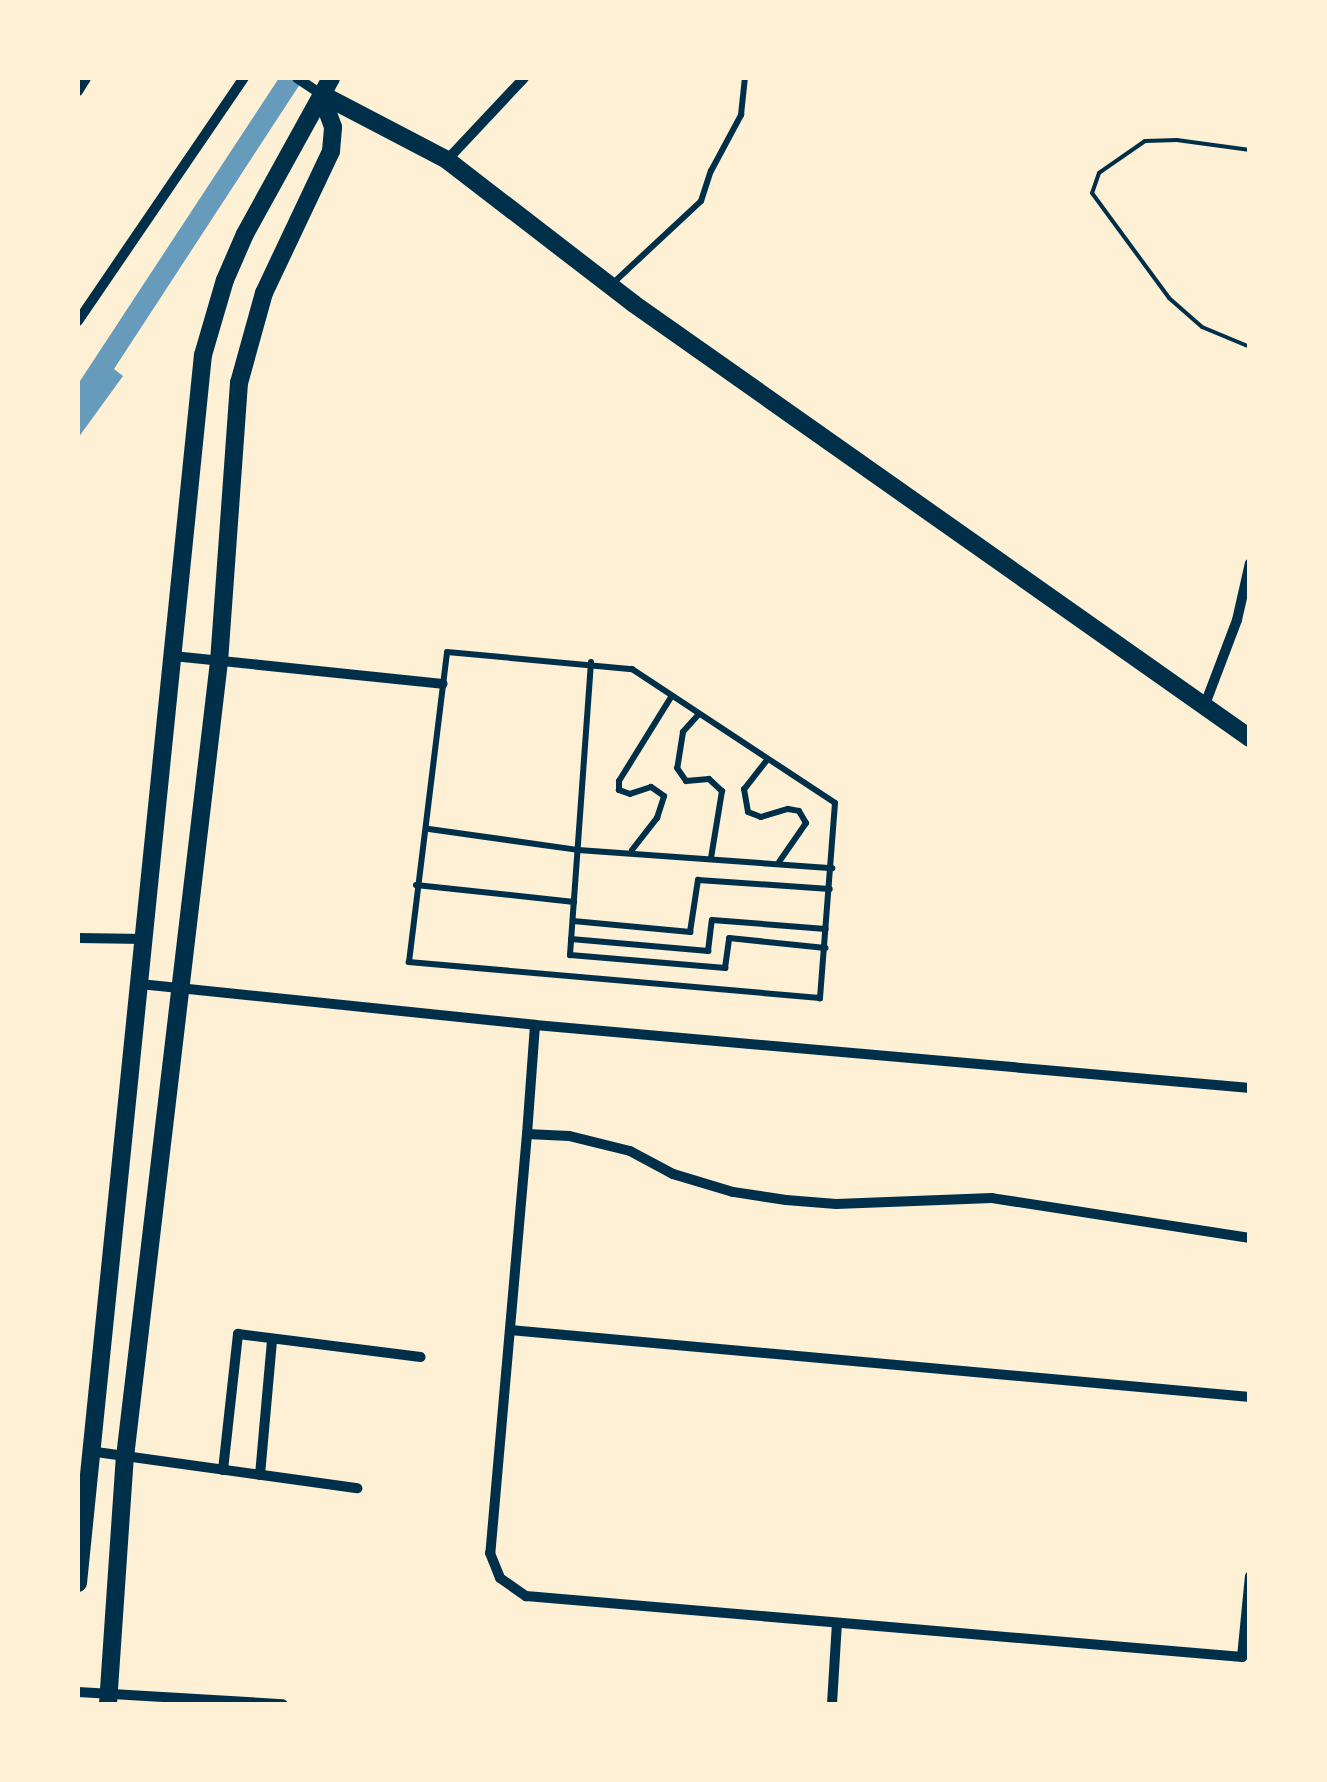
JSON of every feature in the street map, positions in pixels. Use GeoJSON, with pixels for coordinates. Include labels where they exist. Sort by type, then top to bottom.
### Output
{"type":"FeatureCollection","features":[{"type":"Feature","properties":{"kind":"main road"},"geometry":{"type":"LineString","coordinates":[[326,86],[447,160],[610,286],[1250,738]]}},
{"type":"Feature","properties":{"kind":"main road"},"geometry":{"type":"LineString","coordinates":[[78,1583],[88,1450],[204,355],[212,319],[245,234],[326,86]]}},
{"type":"Feature","properties":{"kind":"main road"},"geometry":{"type":"LineString","coordinates":[[108,1698],[126,1457],[218,662],[240,383],[264,293],[332,151],[334,127],[326,86]]}},
{"type":"Feature","properties":{"kind":"street"},"geometry":{"type":"LineString","coordinates":[[78,90],[86,78]]}},
{"type":"Feature","properties":{"kind":"street"},"geometry":{"type":"LineString","coordinates":[[78,321],[244,78]]}},
{"type":"Feature","properties":{"kind":"street"},"geometry":{"type":"LineString","coordinates":[[298,78],[326,86]]}},
{"type":"Feature","properties":{"kind":"street"},"geometry":{"type":"LineString","coordinates":[[447,160],[524,78]]}},
{"type":"Feature","properties":{"kind":"street"},"geometry":{"type":"LineString","coordinates":[[1204,708],[1237,620],[1250,563]]}},
{"type":"Feature","properties":{"kind":"street"},"geometry":{"type":"LineString","coordinates":[[172,656],[443,684]]}},
{"type":"Feature","properties":{"kind":"street"},"geometry":{"type":"LineString","coordinates":[[78,938],[144,939]]}},
{"type":"Feature","properties":{"kind":"street"},"geometry":{"type":"LineString","coordinates":[[140,984],[534,1025],[1250,1088]]}},
{"type":"Feature","properties":{"kind":"street"},"geometry":{"type":"LineString","coordinates":[[534,1025],[490,1554],[500,1578],[526,1596],[1242,1657],[1250,1576]]}},
{"type":"Feature","properties":{"kind":"street"},"geometry":{"type":"LineString","coordinates":[[527,1134],[569,1136],[630,1151],[674,1174],[768,1198],[836,1204],[992,1198],[1250,1238]]}},
{"type":"Feature","properties":{"kind":"street"},"geometry":{"type":"LineString","coordinates":[[510,1330],[1250,1397]]}},
{"type":"Feature","properties":{"kind":"street"},"geometry":{"type":"LineString","coordinates":[[223,1470],[238,1334],[422,1357]]}},
{"type":"Feature","properties":{"kind":"street"},"geometry":{"type":"LineString","coordinates":[[260,1475],[272,1340]]}},
{"type":"Feature","properties":{"kind":"street"},"geometry":{"type":"LineString","coordinates":[[88,1450],[356,1488]]}},
{"type":"Feature","properties":{"kind":"street"},"geometry":{"type":"LineString","coordinates":[[832,1704],[837,1623]]}},
{"type":"Feature","properties":{"kind":"street"},"geometry":{"type":"LineString","coordinates":[[78,1692],[108,1698],[283,1704]]}},
{"type":"Feature","properties":{"kind":"lane"},"geometry":{"type":"LineString","coordinates":[[610,286],[702,201],[712,170],[741,115],[745,78]]}},
{"type":"Feature","properties":{"kind":"lane"},"geometry":{"type":"LineString","coordinates":[[447,652],[632,668],[835,804],[820,998],[409,962],[443,684],[447,652]]}},
{"type":"Feature","properties":{"kind":"lane"},"geometry":{"type":"LineString","coordinates":[[591,662],[570,955],[725,968],[729,938],[825,948]]}},
{"type":"Feature","properties":{"kind":"lane"},"geometry":{"type":"LineString","coordinates":[[631,851],[657,818],[664,796],[651,788],[630,794],[619,790],[619,780],[671,696]]}},
{"type":"Feature","properties":{"kind":"lane"},"geometry":{"type":"LineString","coordinates":[[699,714],[683,732],[676,768],[686,782],[709,779],[722,791],[710,858]]}},
{"type":"Feature","properties":{"kind":"lane"},"geometry":{"type":"LineString","coordinates":[[767,760],[744,789],[748,812],[761,816],[788,809],[799,811],[806,823],[778,863]]}},
{"type":"Feature","properties":{"kind":"lane"},"geometry":{"type":"LineString","coordinates":[[428,830],[578,850],[832,868]]}},
{"type":"Feature","properties":{"kind":"lane"},"geometry":{"type":"LineString","coordinates":[[573,921],[690,932],[698,880],[830,889]]}},
{"type":"Feature","properties":{"kind":"lane"},"geometry":{"type":"LineString","coordinates":[[416,884],[574,902]]}},
{"type":"Feature","properties":{"kind":"lane"},"geometry":{"type":"LineString","coordinates":[[572,939],[708,952],[712,920],[826,929]]}},
{"type":"Feature","properties":{"kind":"path"},"geometry":{"type":"LineString","coordinates":[[1250,150],[1177,140],[1145,140],[1099,173],[1092,193],[1146,272],[1170,298],[1202,327],[1250,346]]}},
{"type":"Feature","properties":{"kind":"water"},"geometry":{"type":"Polygon","coordinates":[[[279,78],[304,78],[114,369],[123,376],[78,438],[78,384],[279,78]]]}}]}
